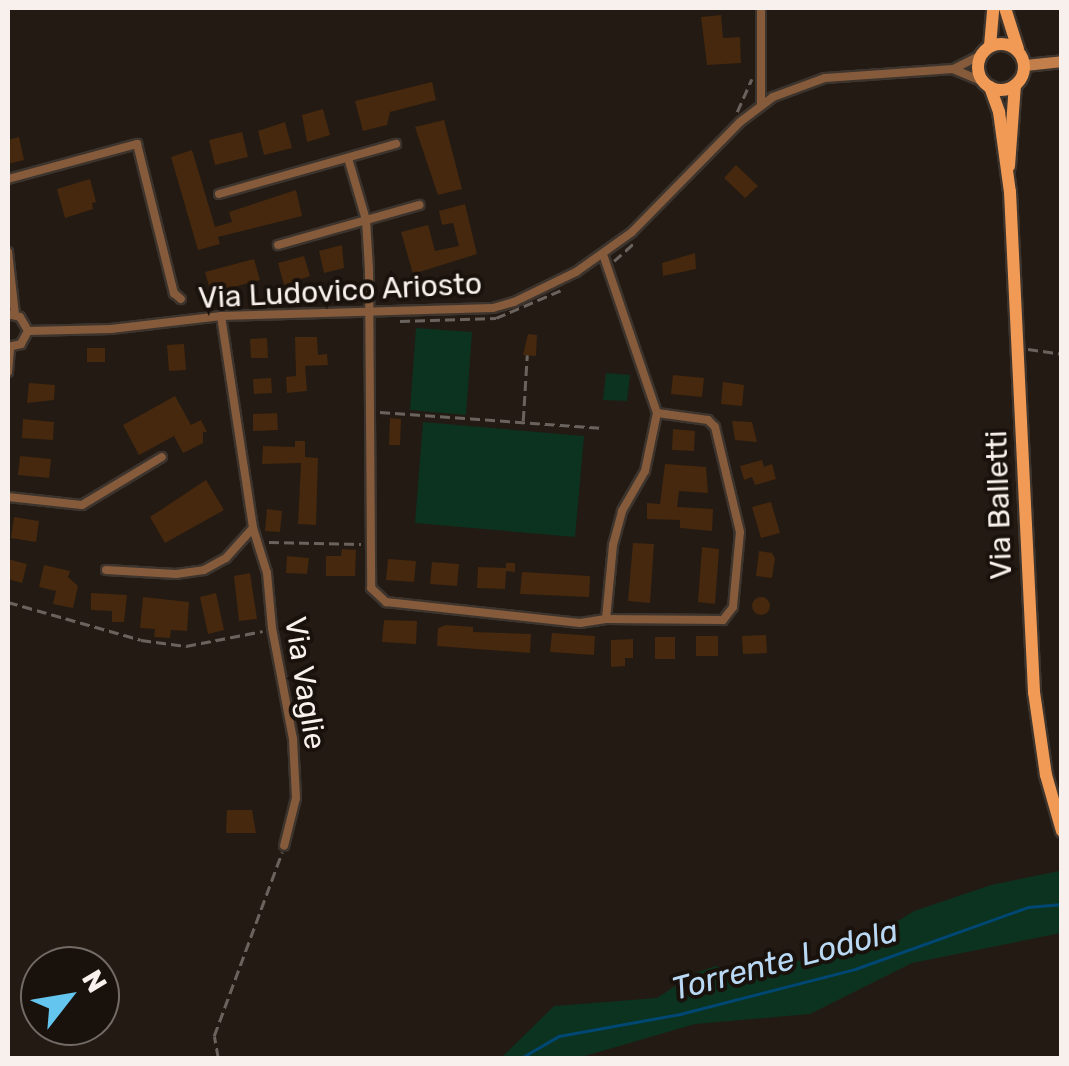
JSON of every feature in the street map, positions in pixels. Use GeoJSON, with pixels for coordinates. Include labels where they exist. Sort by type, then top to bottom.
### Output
{"type":"FeatureCollection","features":[{"type":"Feature","properties":{"kind":"main road"},"geometry":{"type":"LineString","coordinates":[[993,8],[986,51],[978,68],[987,84],[1004,90],[1015,85],[1024,65],[1005,8]]}},
{"type":"Feature","properties":{"kind":"main road"},"geometry":{"type":"LineString","coordinates":[[986,51],[1005,44],[1019,51]]}},
{"type":"Feature","properties":{"kind":"main road","name":"Via Balletti"},"geometry":{"type":"LineString","coordinates":[[987,84],[1000,112],[1008,174],[1034,692],[1046,775],[1062,831]]}},
{"type":"Feature","properties":{"kind":"main road","name":"Via Balletti"},"geometry":{"type":"LineString","coordinates":[[1008,174],[1015,85]]}},
{"type":"Feature","properties":{"kind":"street"},"geometry":{"type":"LineString","coordinates":[[761,104],[762,8]]}},
{"type":"Feature","properties":{"kind":"street","name":"Via Ludovico Ariosto"},"geometry":{"type":"LineString","coordinates":[[953,70],[986,51]]}},
{"type":"Feature","properties":{"kind":"street"},"geometry":{"type":"LineString","coordinates":[[1024,65],[1062,61]]}},
{"type":"Feature","properties":{"kind":"street","name":"Via Ludovico Ariosto"},"geometry":{"type":"LineString","coordinates":[[28,331],[112,329],[221,316],[493,308],[514,302],[604,254],[632,232],[761,104],[825,78],[953,70],[987,84]]}},
{"type":"Feature","properties":{"kind":"street"},"geometry":{"type":"LineString","coordinates":[[8,179],[138,144],[174,293],[181,299]]}},
{"type":"Feature","properties":{"kind":"street"},"geometry":{"type":"LineString","coordinates":[[219,194],[396,144]]}},
{"type":"Feature","properties":{"kind":"street"},"geometry":{"type":"LineString","coordinates":[[348,158],[366,220],[371,588],[386,602],[580,623],[723,620],[734,607],[740,532],[715,427],[708,420],[657,413]]}},
{"type":"Feature","properties":{"kind":"street"},"geometry":{"type":"LineString","coordinates":[[278,245],[419,206]]}},
{"type":"Feature","properties":{"kind":"street"},"geometry":{"type":"LineString","coordinates":[[8,252],[12,314],[28,331],[20,344],[9,347],[8,372]]}},
{"type":"Feature","properties":{"kind":"street"},"geometry":{"type":"LineString","coordinates":[[604,254],[657,413],[645,471],[622,511],[613,545],[606,620]]}},
{"type":"Feature","properties":{"kind":"street","name":"Via Vaglie"},"geometry":{"type":"LineString","coordinates":[[221,316],[254,528],[267,573],[272,628],[296,771],[294,810],[284,846]]}},
{"type":"Feature","properties":{"kind":"street"},"geometry":{"type":"LineString","coordinates":[[8,498],[82,504],[162,456]]}},
{"type":"Feature","properties":{"kind":"street"},"geometry":{"type":"LineString","coordinates":[[106,570],[176,574],[204,570],[226,558],[254,528]]}},
{"type":"Feature","properties":{"kind":"path"},"geometry":{"type":"LineString","coordinates":[[733,117],[753,74]]}},
{"type":"Feature","properties":{"kind":"path"},"geometry":{"type":"LineString","coordinates":[[1018,348],[1062,354]]}},
{"type":"Feature","properties":{"kind":"path"},"geometry":{"type":"LineString","coordinates":[[523,422],[526,356]]}},
{"type":"Feature","properties":{"kind":"path"},"geometry":{"type":"LineString","coordinates":[[370,412],[603,428]]}},
{"type":"Feature","properties":{"kind":"path"},"geometry":{"type":"LineString","coordinates":[[257,541],[370,544]]}},
{"type":"Feature","properties":{"kind":"path"},"geometry":{"type":"LineString","coordinates":[[8,602],[141,640],[186,646],[248,638],[272,628]]}},
{"type":"Feature","properties":{"kind":"path"},"geometry":{"type":"LineString","coordinates":[[218,1058],[214,1036],[284,846]]}},
{"type":"Feature","properties":{"kind":"green space"},"geometry":{"type":"Polygon","coordinates":[[[416,328],[472,332],[466,415],[410,410],[416,328]]]}},
{"type":"Feature","properties":{"kind":"green space"},"geometry":{"type":"Polygon","coordinates":[[[606,373],[630,375],[627,401],[603,400],[606,373]]]}},
{"type":"Feature","properties":{"kind":"green space"},"geometry":{"type":"Polygon","coordinates":[[[423,422],[584,436],[575,537],[415,523],[423,422]]]}},
{"type":"Feature","properties":{"kind":"green space"},"geometry":{"type":"Polygon","coordinates":[[[1059,871],[1061,933],[912,963],[810,1014],[695,1024],[578,1058],[501,1058],[554,1006],[657,998],[695,973],[716,966],[739,975],[856,947],[914,911],[991,885],[1059,871]]]}},
{"type":"Feature","properties":{"kind":"building"},"geometry":{"type":"Polygon","coordinates":[[[721,15],[723,38],[740,37],[741,63],[707,65],[701,17],[721,15]]]}},
{"type":"Feature","properties":{"kind":"building"},"geometry":{"type":"Polygon","coordinates":[[[432,82],[436,100],[390,112],[387,125],[363,131],[355,101],[432,82]]]}},
{"type":"Feature","properties":{"kind":"building"},"geometry":{"type":"Polygon","coordinates":[[[323,109],[330,135],[307,142],[302,115],[323,109]]]}},
{"type":"Feature","properties":{"kind":"building"},"geometry":{"type":"Polygon","coordinates":[[[444,120],[462,189],[438,195],[415,127],[444,120]]]}},
{"type":"Feature","properties":{"kind":"building"},"geometry":{"type":"Polygon","coordinates":[[[285,122],[292,148],[264,155],[258,131],[285,122]]]}},
{"type":"Feature","properties":{"kind":"building"},"geometry":{"type":"Polygon","coordinates":[[[242,132],[248,157],[215,165],[209,140],[242,132]]]}},
{"type":"Feature","properties":{"kind":"building"},"geometry":{"type":"Polygon","coordinates":[[[19,137],[24,160],[8,164],[8,140],[19,137]]]}},
{"type":"Feature","properties":{"kind":"building"},"geometry":{"type":"Polygon","coordinates":[[[192,150],[215,227],[232,222],[229,212],[296,190],[302,216],[218,237],[220,244],[198,250],[171,157],[192,150]]]}},
{"type":"Feature","properties":{"kind":"building"},"geometry":{"type":"Polygon","coordinates":[[[736,165],[758,186],[745,198],[724,178],[736,165]]]}},
{"type":"Feature","properties":{"kind":"building"},"geometry":{"type":"Polygon","coordinates":[[[90,179],[96,202],[92,203],[93,209],[65,218],[57,189],[90,179]]]}},
{"type":"Feature","properties":{"kind":"building"},"geometry":{"type":"Polygon","coordinates":[[[465,204],[477,254],[413,274],[401,232],[428,225],[435,251],[459,246],[453,223],[442,225],[439,211],[465,204]]]}},
{"type":"Feature","properties":{"kind":"building"},"geometry":{"type":"Polygon","coordinates":[[[342,245],[344,268],[324,273],[319,251],[342,245]]]}},
{"type":"Feature","properties":{"kind":"building"},"geometry":{"type":"Polygon","coordinates":[[[695,253],[696,269],[663,276],[662,263],[695,253]]]}},
{"type":"Feature","properties":{"kind":"building"},"geometry":{"type":"Polygon","coordinates":[[[304,256],[310,276],[284,285],[278,263],[304,256]]]}},
{"type":"Feature","properties":{"kind":"building"},"geometry":{"type":"Polygon","coordinates":[[[254,259],[260,280],[211,293],[205,272],[254,259]]]}},
{"type":"Feature","properties":{"kind":"building"},"geometry":{"type":"Polygon","coordinates":[[[528,334],[537,335],[536,356],[523,355],[528,334]]]}},
{"type":"Feature","properties":{"kind":"building"},"geometry":{"type":"Polygon","coordinates":[[[295,337],[317,337],[318,355],[327,354],[328,365],[305,366],[307,391],[287,393],[286,377],[296,376],[295,337]]]}},
{"type":"Feature","properties":{"kind":"building"},"geometry":{"type":"Polygon","coordinates":[[[267,338],[268,358],[251,358],[250,339],[267,338]]]}},
{"type":"Feature","properties":{"kind":"building"},"geometry":{"type":"Polygon","coordinates":[[[184,344],[186,370],[169,371],[167,345],[184,344]]]}},
{"type":"Feature","properties":{"kind":"building"},"geometry":{"type":"Polygon","coordinates":[[[87,348],[105,348],[105,362],[87,362],[87,348]]]}},
{"type":"Feature","properties":{"kind":"building"},"geometry":{"type":"Polygon","coordinates":[[[673,375],[704,378],[702,397],[671,394],[673,375]]]}},
{"type":"Feature","properties":{"kind":"building"},"geometry":{"type":"Polygon","coordinates":[[[271,378],[272,393],[254,394],[253,379],[271,378]]]}},
{"type":"Feature","properties":{"kind":"building"},"geometry":{"type":"Polygon","coordinates":[[[723,382],[744,385],[742,406],[721,404],[723,382]]]}},
{"type":"Feature","properties":{"kind":"building"},"geometry":{"type":"Polygon","coordinates":[[[29,383],[55,385],[54,400],[27,403],[29,383]]]}},
{"type":"Feature","properties":{"kind":"building"},"geometry":{"type":"Polygon","coordinates":[[[175,396],[191,425],[201,420],[207,432],[203,432],[203,443],[183,453],[174,436],[139,455],[123,425],[175,396]]]}},
{"type":"Feature","properties":{"kind":"building"},"geometry":{"type":"Polygon","coordinates":[[[277,413],[278,430],[253,431],[253,414],[277,413]]]}},
{"type":"Feature","properties":{"kind":"building"},"geometry":{"type":"Polygon","coordinates":[[[390,418],[401,419],[400,445],[389,445],[390,418]]]}},
{"type":"Feature","properties":{"kind":"building"},"geometry":{"type":"Polygon","coordinates":[[[23,419],[54,422],[53,440],[22,438],[23,419]]]}},
{"type":"Feature","properties":{"kind":"building"},"geometry":{"type":"Polygon","coordinates":[[[732,421],[752,422],[757,442],[735,440],[732,421]]]}},
{"type":"Feature","properties":{"kind":"building"},"geometry":{"type":"Polygon","coordinates":[[[673,429],[695,431],[694,451],[672,450],[673,429]]]}},
{"type":"Feature","properties":{"kind":"building"},"geometry":{"type":"Polygon","coordinates":[[[295,441],[305,441],[305,457],[318,458],[316,525],[298,524],[301,463],[262,464],[263,446],[295,447],[295,441]]]}},
{"type":"Feature","properties":{"kind":"building"},"geometry":{"type":"Polygon","coordinates":[[[20,456],[51,459],[49,478],[18,475],[20,456]]]}},
{"type":"Feature","properties":{"kind":"building"},"geometry":{"type":"Polygon","coordinates":[[[762,460],[764,467],[772,464],[776,479],[755,485],[752,477],[744,480],[740,466],[762,460]]]}},
{"type":"Feature","properties":{"kind":"building"},"geometry":{"type":"Polygon","coordinates":[[[665,464],[706,467],[708,493],[679,491],[677,507],[713,509],[712,531],[680,528],[680,520],[647,519],[647,503],[660,504],[665,464]]]}},
{"type":"Feature","properties":{"kind":"building"},"geometry":{"type":"Polygon","coordinates":[[[206,480],[224,510],[165,543],[150,517],[206,480]]]}},
{"type":"Feature","properties":{"kind":"building"},"geometry":{"type":"Polygon","coordinates":[[[771,502],[780,533],[761,538],[752,507],[771,502]]]}},
{"type":"Feature","properties":{"kind":"building"},"geometry":{"type":"Polygon","coordinates":[[[267,509],[282,511],[280,532],[265,531],[267,509]]]}},
{"type":"Feature","properties":{"kind":"building"},"geometry":{"type":"Polygon","coordinates":[[[14,517],[39,521],[36,542],[11,538],[14,517]]]}},
{"type":"Feature","properties":{"kind":"building"},"geometry":{"type":"Polygon","coordinates":[[[633,543],[654,544],[650,603],[628,601],[633,543]]]}},
{"type":"Feature","properties":{"kind":"building"},"geometry":{"type":"Polygon","coordinates":[[[702,547],[719,549],[715,604],[698,602],[702,547]]]}},
{"type":"Feature","properties":{"kind":"building"},"geometry":{"type":"Polygon","coordinates":[[[342,549],[356,550],[355,576],[326,576],[326,556],[341,556],[342,549]]]}},
{"type":"Feature","properties":{"kind":"building"},"geometry":{"type":"Polygon","coordinates":[[[759,551],[772,553],[775,558],[772,578],[756,576],[759,551]]]}},
{"type":"Feature","properties":{"kind":"building"},"geometry":{"type":"Polygon","coordinates":[[[287,556],[309,558],[307,574],[286,573],[287,556]]]}},
{"type":"Feature","properties":{"kind":"building"},"geometry":{"type":"Polygon","coordinates":[[[8,559],[27,564],[22,583],[8,579],[8,559]]]}},
{"type":"Feature","properties":{"kind":"building"},"geometry":{"type":"Polygon","coordinates":[[[388,559],[416,561],[414,582],[386,580],[388,559]]]}},
{"type":"Feature","properties":{"kind":"building"},"geometry":{"type":"Polygon","coordinates":[[[432,562],[459,564],[457,586],[430,584],[432,562]]]}},
{"type":"Feature","properties":{"kind":"building"},"geometry":{"type":"Polygon","coordinates":[[[506,563],[515,563],[515,572],[506,571],[505,589],[477,588],[478,567],[506,568],[506,563]]]}},
{"type":"Feature","properties":{"kind":"building"},"geometry":{"type":"Polygon","coordinates":[[[44,565],[70,571],[68,577],[78,586],[73,608],[53,604],[56,591],[39,587],[44,565]]]}},
{"type":"Feature","properties":{"kind":"building"},"geometry":{"type":"Polygon","coordinates":[[[522,572],[590,576],[589,597],[520,594],[522,572]]]}},
{"type":"Feature","properties":{"kind":"building"},"geometry":{"type":"Polygon","coordinates":[[[250,573],[257,619],[239,621],[234,576],[250,573]]]}},
{"type":"Feature","properties":{"kind":"building"},"geometry":{"type":"Polygon","coordinates":[[[91,593],[127,595],[124,622],[112,622],[112,611],[91,610],[91,593]]]}},
{"type":"Feature","properties":{"kind":"building"},"geometry":{"type":"Polygon","coordinates":[[[216,593],[224,630],[208,634],[200,597],[216,593]]]}},
{"type":"Feature","properties":{"kind":"building"},"geometry":{"type":"Polygon","coordinates":[[[143,597],[189,602],[187,631],[171,630],[170,638],[154,637],[155,629],[140,628],[143,597]]]}},
{"type":"Feature","properties":{"kind":"building"},"geometry":{"type":"Polygon","coordinates":[[[761,597],[770,606],[761,615],[752,606],[761,597]]]}},
{"type":"Feature","properties":{"kind":"building"},"geometry":{"type":"Polygon","coordinates":[[[384,620],[417,621],[416,644],[382,642],[384,620]]]}},
{"type":"Feature","properties":{"kind":"building"},"geometry":{"type":"Polygon","coordinates":[[[473,627],[473,632],[531,634],[530,653],[437,646],[438,628],[473,627]]]}},
{"type":"Feature","properties":{"kind":"building"},"geometry":{"type":"Polygon","coordinates":[[[552,633],[595,636],[594,655],[550,652],[552,633]]]}},
{"type":"Feature","properties":{"kind":"building"},"geometry":{"type":"Polygon","coordinates":[[[766,635],[767,653],[743,654],[742,636],[766,635]]]}},
{"type":"Feature","properties":{"kind":"building"},"geometry":{"type":"Polygon","coordinates":[[[696,636],[718,636],[718,656],[696,656],[696,636]]]}},
{"type":"Feature","properties":{"kind":"building"},"geometry":{"type":"Polygon","coordinates":[[[655,637],[675,637],[675,659],[655,659],[655,637]]]}},
{"type":"Feature","properties":{"kind":"building"},"geometry":{"type":"Polygon","coordinates":[[[633,639],[633,658],[625,658],[625,666],[611,667],[611,640],[633,639]]]}},
{"type":"Feature","properties":{"kind":"building"},"geometry":{"type":"Polygon","coordinates":[[[227,810],[252,810],[256,833],[226,833],[227,810]]]}},
{"type":"Feature","properties":{"kind":"waterway","name":"Torrente Lodola"},"geometry":{"type":"LineString","coordinates":[[521,1058],[559,1036],[680,1014],[855,969],[1028,907],[1062,904]]}}]}
